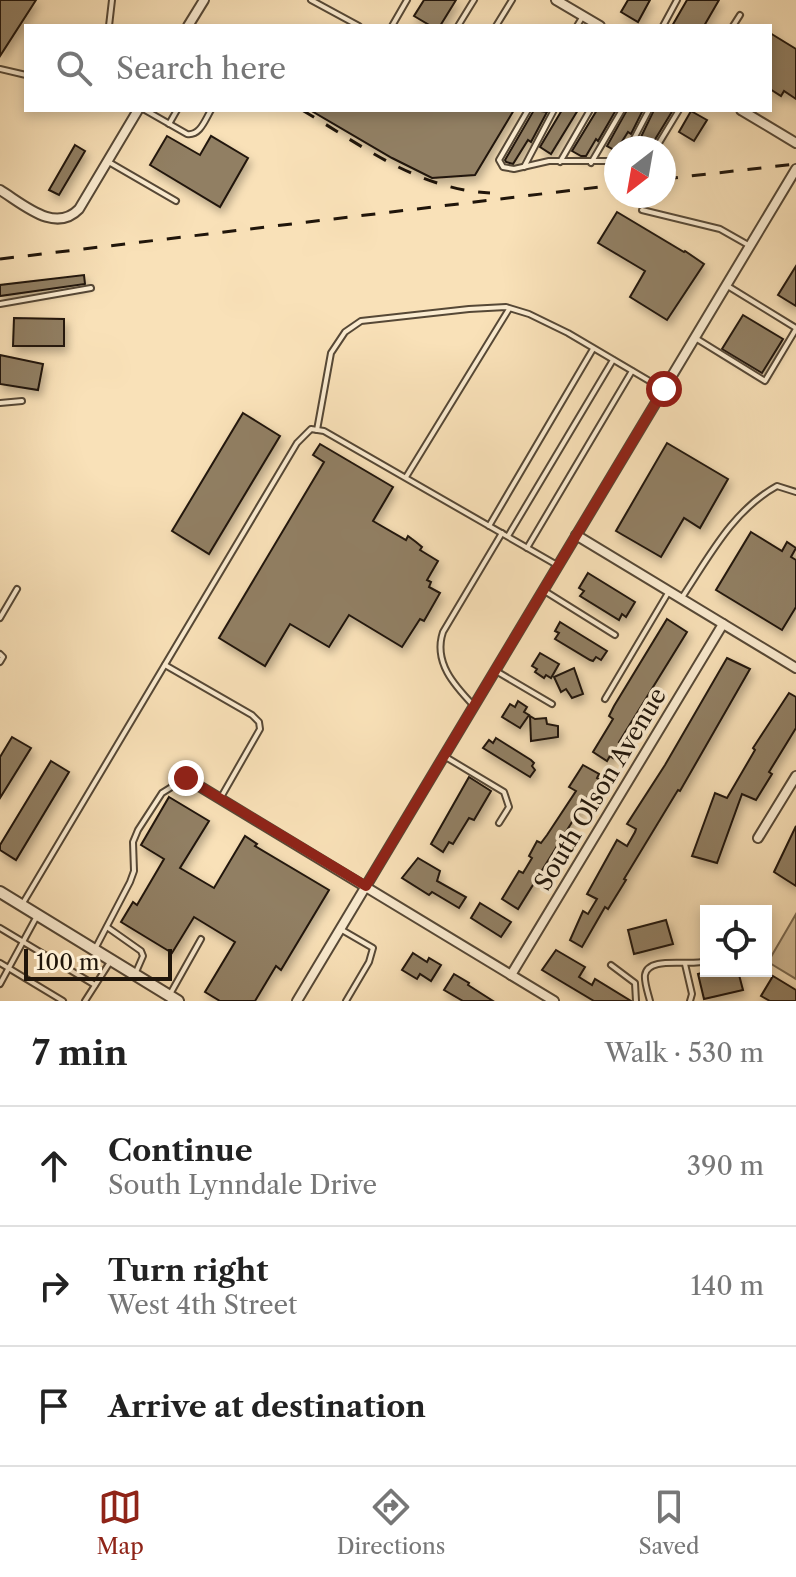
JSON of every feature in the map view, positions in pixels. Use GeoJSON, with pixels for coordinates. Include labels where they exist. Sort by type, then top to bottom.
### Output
{"type":"FeatureCollection","features":[{"type":"Feature","properties":{"kind":"street"},"geometry":{"type":"LineString","coordinates":[[189,24],[204,0]]}},
{"type":"Feature","properties":{"kind":"street"},"geometry":{"type":"LineString","coordinates":[[556,0],[597,24]]}},
{"type":"Feature","properties":{"kind":"street"},"geometry":{"type":"LineString","coordinates":[[0,190],[47,218],[57,221],[75,214],[137,112]]}},
{"type":"Feature","properties":{"kind":"street"},"geometry":{"type":"LineString","coordinates":[[744,112],[796,143]]}},
{"type":"Feature","properties":{"kind":"street"},"geometry":{"type":"LineString","coordinates":[[297,1001],[796,169]]}},
{"type":"Feature","properties":{"kind":"street"},"geometry":{"type":"LineString","coordinates":[[576,535],[796,668]]}},
{"type":"Feature","properties":{"kind":"street","name":"South Olson Avenue"},"geometry":{"type":"LineString","coordinates":[[511,975],[723,624]]}},
{"type":"Feature","properties":{"kind":"street"},"geometry":{"type":"LineString","coordinates":[[758,838],[796,776]]}},
{"type":"Feature","properties":{"kind":"street"},"geometry":{"type":"LineString","coordinates":[[186,778],[554,1001]]}},
{"type":"Feature","properties":{"kind":"street"},"geometry":{"type":"LineString","coordinates":[[0,892],[174,998]]}},
{"type":"Feature","properties":{"kind":"lane"},"geometry":{"type":"LineString","coordinates":[[109,24],[112,0]]}},
{"type":"Feature","properties":{"kind":"lane"},"geometry":{"type":"LineString","coordinates":[[311,0],[355,24]]}},
{"type":"Feature","properties":{"kind":"lane"},"geometry":{"type":"LineString","coordinates":[[393,24],[407,0]]}},
{"type":"Feature","properties":{"kind":"lane"},"geometry":{"type":"LineString","coordinates":[[459,24],[474,0]]}},
{"type":"Feature","properties":{"kind":"lane"},"geometry":{"type":"LineString","coordinates":[[497,24],[512,0]]}},
{"type":"Feature","properties":{"kind":"lane"},"geometry":{"type":"LineString","coordinates":[[664,24],[677,0]]}},
{"type":"Feature","properties":{"kind":"lane"},"geometry":{"type":"LineString","coordinates":[[734,24],[740,15]]}},
{"type":"Feature","properties":{"kind":"lane"},"geometry":{"type":"LineString","coordinates":[[578,24],[583,16]]}},
{"type":"Feature","properties":{"kind":"lane"},"geometry":{"type":"LineString","coordinates":[[0,69],[24,75]]}},
{"type":"Feature","properties":{"kind":"lane"},"geometry":{"type":"LineString","coordinates":[[148,112],[193,135],[210,112]]}},
{"type":"Feature","properties":{"kind":"lane"},"geometry":{"type":"LineString","coordinates":[[169,124],[176,112]]}},
{"type":"Feature","properties":{"kind":"lane"},"geometry":{"type":"LineString","coordinates":[[527,112],[499,160],[500,165],[509,169],[560,162],[604,162]]}},
{"type":"Feature","properties":{"kind":"lane"},"geometry":{"type":"LineString","coordinates":[[524,167],[553,112]]}},
{"type":"Feature","properties":{"kind":"lane"},"geometry":{"type":"LineString","coordinates":[[560,162],[589,112]]}},
{"type":"Feature","properties":{"kind":"lane"},"geometry":{"type":"LineString","coordinates":[[591,163],[621,112]]}},
{"type":"Feature","properties":{"kind":"lane"},"geometry":{"type":"LineString","coordinates":[[635,136],[648,112]]}},
{"type":"Feature","properties":{"kind":"lane"},"geometry":{"type":"LineString","coordinates":[[663,136],[678,112]]}},
{"type":"Feature","properties":{"kind":"lane"},"geometry":{"type":"LineString","coordinates":[[107,161],[176,201]]}},
{"type":"Feature","properties":{"kind":"lane"},"geometry":{"type":"LineString","coordinates":[[642,210],[720,229],[750,246]]}},
{"type":"Feature","properties":{"kind":"lane"},"geometry":{"type":"LineString","coordinates":[[694,338],[765,381],[796,328],[726,285]]}},
{"type":"Feature","properties":{"kind":"lane"},"geometry":{"type":"LineString","coordinates":[[0,304],[91,288]]}},
{"type":"Feature","properties":{"kind":"lane"},"geometry":{"type":"LineString","coordinates":[[406,477],[509,308]]}},
{"type":"Feature","properties":{"kind":"lane"},"geometry":{"type":"LineString","coordinates":[[317,430],[331,353],[345,332],[361,321],[469,309],[509,308],[568,333],[664,389]]}},
{"type":"Feature","properties":{"kind":"lane"},"geometry":{"type":"LineString","coordinates":[[489,526],[593,349]]}},
{"type":"Feature","properties":{"kind":"lane"},"geometry":{"type":"LineString","coordinates":[[474,706],[455,686],[441,660],[438,647],[443,632],[613,360]]}},
{"type":"Feature","properties":{"kind":"lane"},"geometry":{"type":"LineString","coordinates":[[527,548],[632,371]]}},
{"type":"Feature","properties":{"kind":"lane"},"geometry":{"type":"LineString","coordinates":[[0,403],[22,401]]}},
{"type":"Feature","properties":{"kind":"lane"},"geometry":{"type":"LineString","coordinates":[[21,905],[297,443],[311,429],[324,431],[557,565]]}},
{"type":"Feature","properties":{"kind":"lane"},"geometry":{"type":"LineString","coordinates":[[681,599],[732,522],[747,506],[777,486],[796,492]]}},
{"type":"Feature","properties":{"kind":"lane"},"geometry":{"type":"LineString","coordinates":[[0,618],[17,589]]}},
{"type":"Feature","properties":{"kind":"lane"},"geometry":{"type":"LineString","coordinates":[[543,590],[615,635]]}},
{"type":"Feature","properties":{"kind":"lane"},"geometry":{"type":"LineString","coordinates":[[605,699],[669,591]]}},
{"type":"Feature","properties":{"kind":"lane"},"geometry":{"type":"LineString","coordinates":[[0,654],[3,657],[0,662]]}},
{"type":"Feature","properties":{"kind":"lane"},"geometry":{"type":"LineString","coordinates":[[165,664],[259,722],[260,729],[220,799]]}},
{"type":"Feature","properties":{"kind":"lane"},"geometry":{"type":"LineString","coordinates":[[495,670],[552,704]]}},
{"type":"Feature","properties":{"kind":"lane"},"geometry":{"type":"LineString","coordinates":[[444,756],[504,792],[509,807],[499,823]]}},
{"type":"Feature","properties":{"kind":"lane"},"geometry":{"type":"LineString","coordinates":[[94,950],[134,871],[132,851],[138,830],[162,793],[186,778]]}},
{"type":"Feature","properties":{"kind":"lane"},"geometry":{"type":"LineString","coordinates":[[0,984],[37,915]]}},
{"type":"Feature","properties":{"kind":"lane"},"geometry":{"type":"LineString","coordinates":[[107,927],[141,951],[142,961],[134,974]]}},
{"type":"Feature","properties":{"kind":"lane"},"geometry":{"type":"LineString","coordinates":[[0,928],[95,985]]}},
{"type":"Feature","properties":{"kind":"lane"},"geometry":{"type":"LineString","coordinates":[[340,929],[373,948],[369,962],[346,1001]]}},
{"type":"Feature","properties":{"kind":"lane"},"geometry":{"type":"LineString","coordinates":[[174,998],[201,939]]}},
{"type":"Feature","properties":{"kind":"lane"},"geometry":{"type":"LineString","coordinates":[[85,1001],[111,960]]}},
{"type":"Feature","properties":{"kind":"lane"},"geometry":{"type":"LineString","coordinates":[[650,1001],[645,976],[648,969],[657,963],[700,962]]}},
{"type":"Feature","properties":{"kind":"lane"},"geometry":{"type":"LineString","coordinates":[[0,963],[63,1001]]}},
{"type":"Feature","properties":{"kind":"lane"},"geometry":{"type":"LineString","coordinates":[[685,964],[692,994],[690,1001]]}},
{"type":"Feature","properties":{"kind":"lane"},"geometry":{"type":"LineString","coordinates":[[611,965],[635,983],[636,1001]]}},
{"type":"Feature","properties":{"kind":"shaded area"},"geometry":{"type":"Polygon","coordinates":[[[796,914],[796,979],[772,964],[772,955],[796,914]]]}},
{"type":"Feature","properties":{"kind":"building"},"geometry":{"type":"Polygon","coordinates":[[[0,0],[36,0],[0,56],[0,0]]]}},
{"type":"Feature","properties":{"kind":"building"},"geometry":{"type":"Polygon","coordinates":[[[424,0],[456,0],[441,24],[428,24],[414,16],[424,0]]]}},
{"type":"Feature","properties":{"kind":"building"},"geometry":{"type":"Polygon","coordinates":[[[628,0],[650,0],[638,22],[621,12],[628,0]]]}},
{"type":"Feature","properties":{"kind":"building"},"geometry":{"type":"Polygon","coordinates":[[[687,0],[719,0],[705,24],[673,24],[687,0]]]}},
{"type":"Feature","properties":{"kind":"building"},"geometry":{"type":"Polygon","coordinates":[[[772,34],[796,49],[796,99],[784,91],[781,96],[772,90],[772,34]]]}},
{"type":"Feature","properties":{"kind":"building"},"geometry":{"type":"Polygon","coordinates":[[[313,112],[513,112],[475,175],[432,178],[313,112]]]}},
{"type":"Feature","properties":{"kind":"building"},"geometry":{"type":"Polygon","coordinates":[[[533,112],[547,112],[531,142],[528,140],[513,164],[505,160],[533,112]]]}},
{"type":"Feature","properties":{"kind":"building"},"geometry":{"type":"Polygon","coordinates":[[[561,112],[577,112],[551,154],[540,147],[561,112]]]}},
{"type":"Feature","properties":{"kind":"building"},"geometry":{"type":"Polygon","coordinates":[[[596,112],[615,112],[586,156],[572,151],[596,112]]]}},
{"type":"Feature","properties":{"kind":"building"},"geometry":{"type":"Polygon","coordinates":[[[626,112],[642,112],[631,134],[628,132],[625,136],[613,136],[626,112]]]}},
{"type":"Feature","properties":{"kind":"building"},"geometry":{"type":"Polygon","coordinates":[[[653,112],[672,112],[657,136],[641,136],[653,112]]]}},
{"type":"Feature","properties":{"kind":"building"},"geometry":{"type":"Polygon","coordinates":[[[690,112],[707,120],[694,141],[679,132],[690,112]]]}},
{"type":"Feature","properties":{"kind":"building"},"geometry":{"type":"Polygon","coordinates":[[[167,136],[200,155],[211,136],[248,158],[220,207],[150,165],[167,136]]]}},
{"type":"Feature","properties":{"kind":"building"},"geometry":{"type":"Polygon","coordinates":[[[75,145],[85,151],[59,195],[49,190],[75,145]]]}},
{"type":"Feature","properties":{"kind":"building"},"geometry":{"type":"Polygon","coordinates":[[[617,212],[704,264],[667,320],[630,297],[645,271],[598,243],[617,212]]]}},
{"type":"Feature","properties":{"kind":"building"},"geometry":{"type":"Polygon","coordinates":[[[796,266],[796,306],[778,295],[796,266]]]}},
{"type":"Feature","properties":{"kind":"building"},"geometry":{"type":"Polygon","coordinates":[[[84,275],[85,284],[0,296],[0,285],[84,275]]]}},
{"type":"Feature","properties":{"kind":"building"},"geometry":{"type":"Polygon","coordinates":[[[743,315],[783,339],[762,373],[722,349],[743,315]]]}},
{"type":"Feature","properties":{"kind":"building"},"geometry":{"type":"Polygon","coordinates":[[[14,318],[64,319],[64,346],[13,346],[14,318]]]}},
{"type":"Feature","properties":{"kind":"building"},"geometry":{"type":"Polygon","coordinates":[[[0,355],[43,364],[38,390],[0,384],[0,355]]]}},
{"type":"Feature","properties":{"kind":"building"},"geometry":{"type":"Polygon","coordinates":[[[243,413],[280,436],[209,554],[172,531],[243,413]]]}},
{"type":"Feature","properties":{"kind":"building"},"geometry":{"type":"Polygon","coordinates":[[[667,443],[728,479],[700,528],[684,518],[661,557],[616,531],[667,443]]]}},
{"type":"Feature","properties":{"kind":"building"},"geometry":{"type":"Polygon","coordinates":[[[320,444],[393,487],[373,521],[406,540],[408,536],[422,547],[420,550],[438,561],[427,580],[431,582],[429,587],[440,593],[424,621],[420,619],[402,647],[349,615],[329,647],[290,624],[265,666],[219,638],[324,462],[313,455],[320,444]]]}},
{"type":"Feature","properties":{"kind":"building"},"geometry":{"type":"Polygon","coordinates":[[[751,532],[782,551],[787,542],[796,548],[791,557],[796,560],[796,607],[782,630],[716,590],[751,532]]]}},
{"type":"Feature","properties":{"kind":"building"},"geometry":{"type":"Polygon","coordinates":[[[588,573],[635,602],[626,617],[622,614],[619,620],[580,596],[584,591],[579,588],[588,573]]]}},
{"type":"Feature","properties":{"kind":"building"},"geometry":{"type":"Polygon","coordinates":[[[667,619],[687,632],[619,742],[613,758],[610,756],[607,761],[593,752],[613,719],[609,716],[614,706],[667,619]]]}},
{"type":"Feature","properties":{"kind":"building"},"geometry":{"type":"Polygon","coordinates":[[[560,622],[607,651],[601,660],[596,657],[590,660],[555,639],[560,622]]]}},
{"type":"Feature","properties":{"kind":"building"},"geometry":{"type":"Polygon","coordinates":[[[540,653],[559,664],[551,678],[546,675],[544,678],[532,666],[540,653]]]}},
{"type":"Feature","properties":{"kind":"building"},"geometry":{"type":"Polygon","coordinates":[[[727,658],[750,669],[680,791],[582,947],[570,940],[583,911],[588,914],[597,899],[587,894],[617,840],[627,846],[636,829],[627,824],[727,658]]]}},
{"type":"Feature","properties":{"kind":"building"},"geometry":{"type":"Polygon","coordinates":[[[574,668],[583,694],[572,698],[566,689],[561,692],[554,677],[574,668]]]}},
{"type":"Feature","properties":{"kind":"building"},"geometry":{"type":"Polygon","coordinates":[[[789,693],[796,697],[796,728],[769,772],[772,774],[756,800],[742,794],[717,863],[692,856],[715,793],[727,798],[755,750],[753,748],[789,693]]]}},
{"type":"Feature","properties":{"kind":"building"},"geometry":{"type":"Polygon","coordinates":[[[518,701],[527,707],[524,712],[529,715],[520,728],[502,717],[510,704],[515,707],[518,701]]]}},
{"type":"Feature","properties":{"kind":"building"},"geometry":{"type":"Polygon","coordinates":[[[530,716],[546,718],[547,724],[558,726],[558,737],[531,741],[530,716]]]}},
{"type":"Feature","properties":{"kind":"building"},"geometry":{"type":"Polygon","coordinates":[[[12,737],[31,748],[0,798],[0,757],[12,737]]]}},
{"type":"Feature","properties":{"kind":"building"},"geometry":{"type":"Polygon","coordinates":[[[496,738],[534,763],[532,766],[535,770],[530,777],[483,748],[489,740],[493,743],[496,738]]]}},
{"type":"Feature","properties":{"kind":"building"},"geometry":{"type":"Polygon","coordinates":[[[51,761],[69,772],[16,860],[0,850],[0,845],[51,761]]]}},
{"type":"Feature","properties":{"kind":"building"},"geometry":{"type":"Polygon","coordinates":[[[583,765],[599,774],[597,778],[602,781],[594,795],[590,793],[518,909],[502,899],[519,871],[523,873],[537,841],[541,843],[576,791],[569,787],[583,765]]]}},
{"type":"Feature","properties":{"kind":"building"},"geometry":{"type":"Polygon","coordinates":[[[469,777],[491,791],[474,820],[469,818],[453,844],[449,842],[443,852],[431,844],[469,777]]]}},
{"type":"Feature","properties":{"kind":"building"},"geometry":{"type":"Polygon","coordinates":[[[169,797],[209,821],[180,868],[214,888],[245,836],[257,844],[255,846],[329,890],[281,970],[276,966],[255,1001],[220,1001],[205,992],[235,942],[194,917],[172,953],[121,922],[133,902],[137,905],[164,859],[141,845],[169,797]]]}},
{"type":"Feature","properties":{"kind":"building"},"geometry":{"type":"Polygon","coordinates":[[[796,826],[796,886],[774,872],[796,826]]]}},
{"type":"Feature","properties":{"kind":"building"},"geometry":{"type":"Polygon","coordinates":[[[418,858],[440,871],[437,881],[466,897],[459,908],[432,892],[429,895],[402,878],[418,858]]]}},
{"type":"Feature","properties":{"kind":"building"},"geometry":{"type":"Polygon","coordinates":[[[480,903],[511,922],[501,937],[471,918],[480,903]]]}},
{"type":"Feature","properties":{"kind":"building"},"geometry":{"type":"Polygon","coordinates":[[[666,920],[673,944],[634,954],[628,930],[666,920]]]}},
{"type":"Feature","properties":{"kind":"building"},"geometry":{"type":"Polygon","coordinates":[[[556,950],[585,967],[579,977],[592,985],[595,979],[631,1001],[594,1001],[542,970],[556,950]]]}},
{"type":"Feature","properties":{"kind":"building"},"geometry":{"type":"Polygon","coordinates":[[[413,953],[427,962],[429,958],[441,965],[431,981],[420,974],[417,979],[402,970],[413,953]]]}},
{"type":"Feature","properties":{"kind":"building"},"geometry":{"type":"Polygon","coordinates":[[[454,974],[493,1001],[463,1001],[444,990],[454,974]]]}},
{"type":"Feature","properties":{"kind":"building"},"geometry":{"type":"Polygon","coordinates":[[[698,974],[700,977],[740,977],[743,990],[704,999],[698,974]]]}},
{"type":"Feature","properties":{"kind":"building"},"geometry":{"type":"Polygon","coordinates":[[[773,976],[796,990],[796,1001],[770,1001],[761,996],[773,976]]]}},
{"type":"Feature","properties":{"kind":"railway"},"geometry":{"type":"LineString","coordinates":[[305,112],[392,164],[438,183],[490,193]]}},
{"type":"Feature","properties":{"kind":"railway"},"geometry":{"type":"LineString","coordinates":[[676,178],[796,164]]}},
{"type":"Feature","properties":{"kind":"railway"},"geometry":{"type":"LineString","coordinates":[[0,259],[604,186]]}},
{"type":"Feature","properties":{"kind":"route"},"geometry":{"type":"LineString","coordinates":[[186,778],[366,886],[664,389]]}}]}
